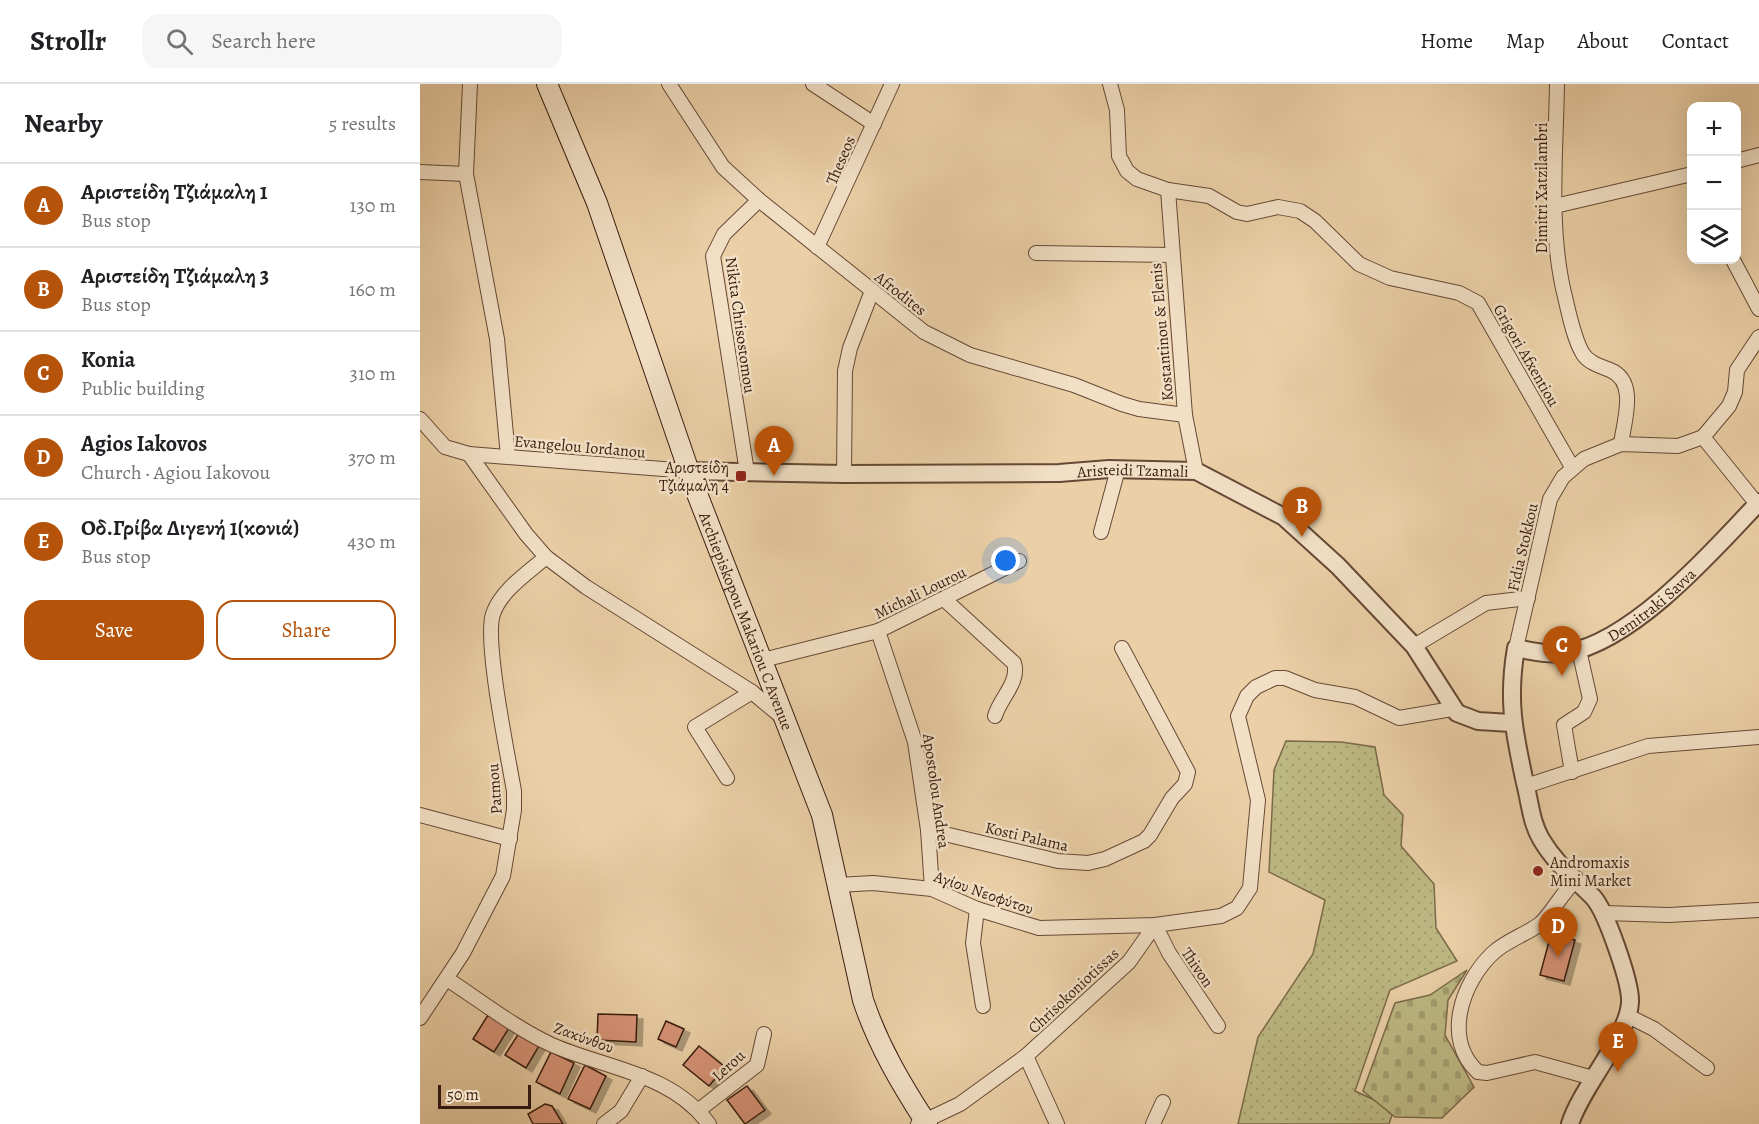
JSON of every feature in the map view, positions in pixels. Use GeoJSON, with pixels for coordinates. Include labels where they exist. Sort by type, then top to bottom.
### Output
{"type":"FeatureCollection","features":[{"type":"Feature","properties":{"kind":"main road","name":"Archiepiskopou Makariou C Avenue"},"geometry":{"type":"LineString","coordinates":[[548,84],[597,203],[688,471],[822,815],[863,1000],[872,1026],[923,1123]]}},
{"type":"Feature","properties":{"kind":"street"},"geometry":{"type":"LineString","coordinates":[[470,84],[466,174],[497,339],[508,456]]}},
{"type":"Feature","properties":{"kind":"street","name":"Afrodites"},"geometry":{"type":"LineString","coordinates":[[669,84],[723,167],[759,200],[924,332],[970,355],[1054,379],[1139,409],[1185,415]]}},
{"type":"Feature","properties":{"kind":"street"},"geometry":{"type":"LineString","coordinates":[[813,84],[874,124]]}},
{"type":"Feature","properties":{"kind":"street","name":"Theseos"},"geometry":{"type":"LineString","coordinates":[[818,247],[892,84]]}},
{"type":"Feature","properties":{"kind":"street"},"geometry":{"type":"LineString","coordinates":[[1110,84],[1117,110],[1119,156],[1127,171],[1137,179],[1168,190]]}},
{"type":"Feature","properties":{"kind":"street","name":"Dimitri Xatzilambri"},"geometry":{"type":"LineString","coordinates":[[1557,84],[1555,206],[1558,262],[1565,298],[1583,354],[1591,362],[1618,374],[1626,385],[1621,444]]}},
{"type":"Feature","properties":{"kind":"street"},"geometry":{"type":"LineString","coordinates":[[1741,160],[1759,155]]}},
{"type":"Feature","properties":{"kind":"street"},"geometry":{"type":"LineString","coordinates":[[420,172],[466,174]]}},
{"type":"Feature","properties":{"kind":"street"},"geometry":{"type":"LineString","coordinates":[[1555,206],[1687,175]]}},
{"type":"Feature","properties":{"kind":"street","name":"Grigori Afxentiou"},"geometry":{"type":"LineString","coordinates":[[1168,190],[1209,196],[1237,212],[1247,214],[1278,207],[1300,211],[1314,221],[1359,264],[1390,278],[1459,293],[1478,303],[1572,467]]}},
{"type":"Feature","properties":{"kind":"street","name":"Kostantinou & Elenis"},"geometry":{"type":"LineString","coordinates":[[1168,190],[1185,415],[1196,471]]}},
{"type":"Feature","properties":{"kind":"street","name":"Nikita Chrisostomou"},"geometry":{"type":"LineString","coordinates":[[747,472],[713,256],[724,234],[759,200]]}},
{"type":"Feature","properties":{"kind":"street"},"geometry":{"type":"LineString","coordinates":[[1036,253],[1172,255]]}},
{"type":"Feature","properties":{"kind":"street"},"geometry":{"type":"LineString","coordinates":[[1735,264],[1759,309]]}},
{"type":"Feature","properties":{"kind":"street"},"geometry":{"type":"LineString","coordinates":[[844,474],[845,371],[850,348],[872,291]]}},
{"type":"Feature","properties":{"kind":"street"},"geometry":{"type":"LineString","coordinates":[[1758,503],[1703,437],[1729,406],[1735,392],[1737,370],[1759,337]]}},
{"type":"Feature","properties":{"kind":"street"},"geometry":{"type":"LineString","coordinates":[[420,419],[445,447],[469,454],[526,534],[546,557],[586,587],[752,692],[787,721]]}},
{"type":"Feature","properties":{"kind":"street","name":"Fidia Stokkou"},"geometry":{"type":"LineString","coordinates":[[1516,648],[1550,499],[1563,477],[1572,467],[1595,453],[1621,444],[1678,446],[1689,445],[1703,437]]}},
{"type":"Feature","properties":{"kind":"street","name":"Evangelou Iordanou"},"geometry":{"type":"LineString","coordinates":[[469,454],[688,471]]}},
{"type":"Feature","properties":{"kind":"street"},"geometry":{"type":"LineString","coordinates":[[1101,532],[1118,469]]}},
{"type":"Feature","properties":{"kind":"street","name":"Aristeidi Tzamali"},"geometry":{"type":"LineString","coordinates":[[688,471],[844,474],[1059,473],[1118,469],[1196,471],[1284,517],[1338,566],[1414,646],[1452,709]]}},
{"type":"Feature","properties":{"kind":"street","name":"Demitraki Savva"},"geometry":{"type":"LineString","coordinates":[[1516,648],[1543,654],[1579,650],[1631,624],[1704,558],[1758,503]]}},
{"type":"Feature","properties":{"kind":"street","name":"Patmou"},"geometry":{"type":"LineString","coordinates":[[420,1018],[447,979],[503,876],[510,839],[513,791],[495,672],[493,615],[499,602],[510,589],[546,557]]}},
{"type":"Feature","properties":{"kind":"street","name":"Michali Lourou"},"geometry":{"type":"LineString","coordinates":[[763,660],[878,631],[1019,561]]}},
{"type":"Feature","properties":{"kind":"street"},"geometry":{"type":"LineString","coordinates":[[1414,646],[1486,603],[1512,598],[1527,598]]}},
{"type":"Feature","properties":{"kind":"street"},"geometry":{"type":"LineString","coordinates":[[944,599],[1014,663],[1014,680],[1001,700],[995,716]]}},
{"type":"Feature","properties":{"kind":"street","name":"Apostolou Andrea"},"geometry":{"type":"LineString","coordinates":[[878,631],[915,742],[928,830],[932,889]]}},
{"type":"Feature","properties":{"kind":"street","name":"Kosti Palama"},"geometry":{"type":"LineString","coordinates":[[928,830],[1072,863],[1106,859],[1144,841],[1157,825],[1172,798],[1185,784],[1188,772],[1122,648]]}},
{"type":"Feature","properties":{"kind":"street"},"geometry":{"type":"LineString","coordinates":[[1516,648],[1512,674],[1511,723],[1530,810],[1541,839],[1575,881],[1593,897],[1604,913],[1628,984],[1628,1016],[1570,1124]]}},
{"type":"Feature","properties":{"kind":"street"},"geometry":{"type":"LineString","coordinates":[[1572,772],[1564,725],[1584,712],[1590,699],[1579,650]]}},
{"type":"Feature","properties":{"kind":"street"},"geometry":{"type":"LineString","coordinates":[[1155,925],[1221,916],[1237,908],[1250,888],[1258,800],[1238,716],[1247,696],[1264,681],[1285,678],[1315,690],[1355,697],[1399,718],[1452,709],[1466,718],[1478,721],[1511,723]]}},
{"type":"Feature","properties":{"kind":"street"},"geometry":{"type":"LineString","coordinates":[[727,778],[695,727],[752,692]]}},
{"type":"Feature","properties":{"kind":"street"},"geometry":{"type":"LineString","coordinates":[[1526,786],[1663,743],[1759,737]]}},
{"type":"Feature","properties":{"kind":"street"},"geometry":{"type":"LineString","coordinates":[[420,815],[510,839]]}},
{"type":"Feature","properties":{"kind":"street"},"geometry":{"type":"LineString","coordinates":[[1575,881],[1562,893],[1542,922],[1501,946],[1481,967],[1463,998],[1458,1030],[1466,1056],[1473,1067],[1482,1073],[1535,1062],[1593,1078]]}},
{"type":"Feature","properties":{"kind":"street","name":"Αγίου Νεοφύτου"},"geometry":{"type":"LineString","coordinates":[[838,885],[873,883],[932,889],[977,909],[1039,928],[1155,925]]}},
{"type":"Feature","properties":{"kind":"street"},"geometry":{"type":"LineString","coordinates":[[977,909],[973,943],[983,1006]]}},
{"type":"Feature","properties":{"kind":"street"},"geometry":{"type":"LineString","coordinates":[[1604,913],[1669,915],[1759,910]]}},
{"type":"Feature","properties":{"kind":"street","name":"Thivon"},"geometry":{"type":"LineString","coordinates":[[1155,925],[1169,953],[1218,1026]]}},
{"type":"Feature","properties":{"kind":"street","name":"Chrisokoniotissas"},"geometry":{"type":"LineString","coordinates":[[923,1123],[960,1104],[1026,1056],[1129,962],[1155,925]]}},
{"type":"Feature","properties":{"kind":"street","name":"Ζακύνθου"},"geometry":{"type":"LineString","coordinates":[[447,979],[551,1044],[642,1076],[678,1092],[699,1110],[709,1124]]}},
{"type":"Feature","properties":{"kind":"street"},"geometry":{"type":"LineString","coordinates":[[1628,1016],[1654,1029],[1707,1068]]}},
{"type":"Feature","properties":{"kind":"street","name":"Lerou"},"geometry":{"type":"LineString","coordinates":[[699,1110],[757,1065],[764,1034]]}},
{"type":"Feature","properties":{"kind":"street"},"geometry":{"type":"LineString","coordinates":[[1026,1056],[1057,1124]]}},
{"type":"Feature","properties":{"kind":"street"},"geometry":{"type":"LineString","coordinates":[[604,1124],[621,1112],[642,1076]]}},
{"type":"Feature","properties":{"kind":"street"},"geometry":{"type":"LineString","coordinates":[[1153,1124],[1164,1102]]}},
{"type":"Feature","properties":{"kind":"green space"},"geometry":{"type":"Polygon","coordinates":[[[1286,741],[1341,742],[1375,747],[1384,795],[1403,815],[1401,846],[1434,884],[1436,928],[1457,961],[1390,990],[1355,1091],[1394,1109],[1389,1124],[1238,1124],[1258,1037],[1313,954],[1325,900],[1269,872],[1274,770],[1286,741]]]}},
{"type":"Feature","properties":{"kind":"green space"},"geometry":{"type":"Polygon","coordinates":[[[1467,970],[1448,1000],[1445,1035],[1474,1087],[1442,1118],[1395,1117],[1363,1091],[1395,1003],[1430,995],[1467,970]]]}},
{"type":"Feature","properties":{"kind":"building"},"geometry":{"type":"Polygon","coordinates":[[[1551,934],[1575,940],[1564,981],[1540,975],[1551,934]]]}},
{"type":"Feature","properties":{"kind":"building"},"geometry":{"type":"Polygon","coordinates":[[[598,1014],[637,1015],[636,1042],[597,1040],[598,1014]]]}},
{"type":"Feature","properties":{"kind":"building"},"geometry":{"type":"Polygon","coordinates":[[[488,1015],[509,1028],[494,1052],[473,1039],[488,1015]]]}},
{"type":"Feature","properties":{"kind":"building"},"geometry":{"type":"Polygon","coordinates":[[[666,1021],[684,1029],[676,1047],[658,1039],[666,1021]]]}},
{"type":"Feature","properties":{"kind":"building"},"geometry":{"type":"Polygon","coordinates":[[[519,1033],[539,1046],[526,1068],[505,1055],[519,1033]]]}},
{"type":"Feature","properties":{"kind":"building"},"geometry":{"type":"Polygon","coordinates":[[[699,1046],[725,1067],[709,1086],[683,1065],[699,1046]]]}},
{"type":"Feature","properties":{"kind":"building"},"geometry":{"type":"Polygon","coordinates":[[[551,1052],[574,1063],[560,1094],[536,1082],[551,1052]]]}},
{"type":"Feature","properties":{"kind":"building"},"geometry":{"type":"Polygon","coordinates":[[[585,1065],[606,1076],[590,1109],[568,1099],[585,1065]]]}},
{"type":"Feature","properties":{"kind":"building"},"geometry":{"type":"Polygon","coordinates":[[[747,1086],[765,1110],[745,1124],[727,1100],[747,1086]]]}},
{"type":"Feature","properties":{"kind":"building"},"geometry":{"type":"Polygon","coordinates":[[[545,1104],[552,1106],[563,1124],[533,1124],[528,1114],[545,1104]]]}},
{"type":"Feature","properties":{"kind":"place","name":"Αριστείδη Τζιάμαλη 4"},"geometry":{"type":"Point","coordinates":[741,476]}},
{"type":"Feature","properties":{"kind":"place","name":"Αριστείδη Τζιάμαλη 1"},"geometry":{"type":"Point","coordinates":[774,476]}},
{"type":"Feature","properties":{"kind":"place","name":"Αριστείδη Τζιάμαλη 3"},"geometry":{"type":"Point","coordinates":[1302,537]}},
{"type":"Feature","properties":{"kind":"place","name":"Konia"},"geometry":{"type":"Point","coordinates":[1562,676]}},
{"type":"Feature","properties":{"kind":"place","name":"Andromaxis Mini Market"},"geometry":{"type":"Point","coordinates":[1538,871]}},
{"type":"Feature","properties":{"kind":"place","name":"Agios Iakovos"},"geometry":{"type":"Point","coordinates":[1558,957]}},
{"type":"Feature","properties":{"kind":"place","name":"Οδ.Γρίβα Διγενή 1(κονιά)"},"geometry":{"type":"Point","coordinates":[1618,1072]}}]}
